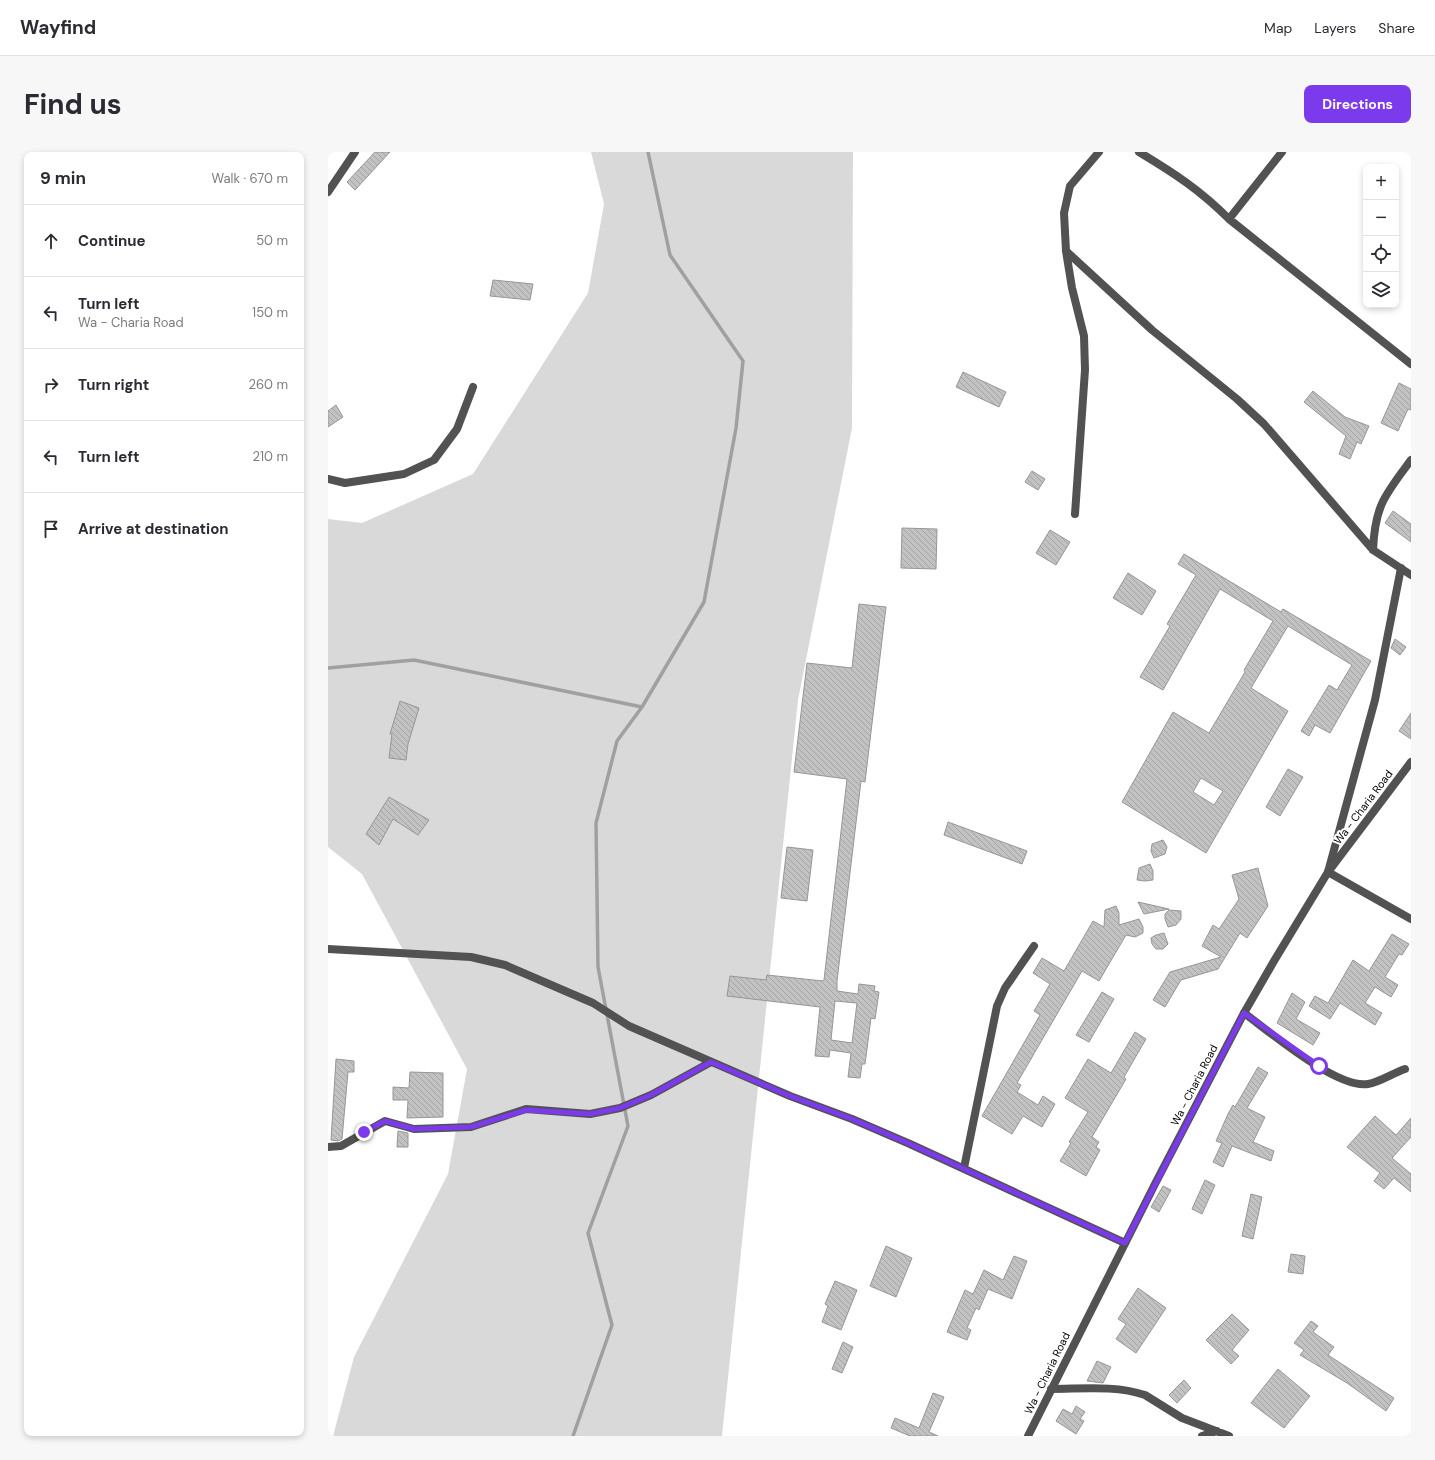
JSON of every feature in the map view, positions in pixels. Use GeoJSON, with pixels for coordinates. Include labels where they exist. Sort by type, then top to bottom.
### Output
{"type":"FeatureCollection","features":[{"type":"Feature","properties":{"kind":"street"},"geometry":{"type":"LineString","coordinates":[[328,192],[355,152]]}},
{"type":"Feature","properties":{"kind":"street"},"geometry":{"type":"LineString","coordinates":[[1075,514],[1085,370],[1084,336],[1072,288],[1066,250],[1064,213],[1070,186],[1099,152]]}},
{"type":"Feature","properties":{"kind":"street"},"geometry":{"type":"LineString","coordinates":[[1139,152],[1176,174],[1205,195],[1229,218],[1411,364]]}},
{"type":"Feature","properties":{"kind":"street"},"geometry":{"type":"LineString","coordinates":[[1229,218],[1282,152]]}},
{"type":"Feature","properties":{"kind":"street"},"geometry":{"type":"LineString","coordinates":[[1066,250],[1152,330],[1237,399],[1264,424],[1373,550],[1411,575]]}},
{"type":"Feature","properties":{"kind":"street"},"geometry":{"type":"LineString","coordinates":[[328,480],[345,483],[404,474],[434,460],[457,429],[473,387]]}},
{"type":"Feature","properties":{"kind":"street"},"geometry":{"type":"LineString","coordinates":[[1373,550],[1374,526],[1384,496],[1411,460]]}},
{"type":"Feature","properties":{"kind":"street"},"geometry":{"type":"LineString","coordinates":[[1401,568],[1375,700],[1328,872],[1411,919]]}},
{"type":"Feature","properties":{"kind":"street","name":"Wa - Charia Road"},"geometry":{"type":"LineString","coordinates":[[1028,1436],[1125,1243],[1244,1013],[1328,872],[1411,762]]}},
{"type":"Feature","properties":{"kind":"street"},"geometry":{"type":"LineString","coordinates":[[964,1168],[997,1006],[1005,988],[1034,946]]}},
{"type":"Feature","properties":{"kind":"street"},"geometry":{"type":"LineString","coordinates":[[328,949],[471,957],[505,965],[580,997],[629,1026],[790,1096],[852,1119],[964,1168],[1125,1243]]}},
{"type":"Feature","properties":{"kind":"street"},"geometry":{"type":"LineString","coordinates":[[1244,1013],[1319,1066],[1342,1080],[1356,1084],[1368,1084],[1405,1069]]}},
{"type":"Feature","properties":{"kind":"street"},"geometry":{"type":"LineString","coordinates":[[328,1147],[341,1146],[385,1121],[414,1129],[471,1127],[526,1110],[590,1114],[620,1108],[651,1095],[711,1062]]}},
{"type":"Feature","properties":{"kind":"street"},"geometry":{"type":"LineString","coordinates":[[1051,1389],[1113,1388],[1138,1393],[1145,1395],[1182,1418],[1229,1436]]}},
{"type":"Feature","properties":{"kind":"street"},"geometry":{"type":"LineString","coordinates":[[1202,1436],[1217,1431]]}},
{"type":"Feature","properties":{"kind":"shaded area"},"geometry":{"type":"Polygon","coordinates":[[[591,152],[853,152],[852,428],[798,700],[722,1436],[333,1436],[354,1357],[448,1174],[467,1069],[362,874],[328,847],[328,519],[362,523],[473,474],[588,293],[604,204],[591,152]]]}},
{"type":"Feature","properties":{"kind":"building"},"geometry":{"type":"Polygon","coordinates":[[[375,152],[390,152],[355,190],[347,182],[375,152]]]}},
{"type":"Feature","properties":{"kind":"building"},"geometry":{"type":"Polygon","coordinates":[[[493,280],[533,284],[530,300],[490,296],[493,280]]]}},
{"type":"Feature","properties":{"kind":"building"},"geometry":{"type":"Polygon","coordinates":[[[963,372],[1006,392],[999,407],[956,387],[963,372]]]}},
{"type":"Feature","properties":{"kind":"building"},"geometry":{"type":"Polygon","coordinates":[[[1399,383],[1411,389],[1411,410],[1408,409],[1398,431],[1381,423],[1399,383]]]}},
{"type":"Feature","properties":{"kind":"building"},"geometry":{"type":"Polygon","coordinates":[[[1313,391],[1345,417],[1369,426],[1361,444],[1357,442],[1350,459],[1339,454],[1346,436],[1304,402],[1313,391]]]}},
{"type":"Feature","properties":{"kind":"building"},"geometry":{"type":"Polygon","coordinates":[[[336,405],[343,417],[328,427],[328,411],[336,405]]]}},
{"type":"Feature","properties":{"kind":"building"},"geometry":{"type":"Polygon","coordinates":[[[1032,471],[1045,479],[1038,490],[1025,482],[1032,471]]]}},
{"type":"Feature","properties":{"kind":"building"},"geometry":{"type":"Polygon","coordinates":[[[1393,511],[1411,524],[1411,542],[1385,523],[1393,511]]]}},
{"type":"Feature","properties":{"kind":"building"},"geometry":{"type":"Polygon","coordinates":[[[902,528],[937,529],[936,569],[901,568],[902,528]]]}},
{"type":"Feature","properties":{"kind":"building"},"geometry":{"type":"Polygon","coordinates":[[[1050,530],[1070,542],[1056,565],[1036,553],[1050,530]]]}},
{"type":"Feature","properties":{"kind":"building"},"geometry":{"type":"Polygon","coordinates":[[[1184,554],[1281,612],[1283,609],[1371,661],[1330,733],[1315,725],[1309,736],[1301,731],[1329,685],[1337,690],[1352,665],[1288,626],[1251,688],[1288,711],[1206,853],[1122,802],[1173,712],[1209,733],[1273,621],[1220,589],[1163,690],[1140,677],[1170,626],[1167,624],[1196,575],[1178,564],[1184,554]],[[1201,778],[1193,792],[1214,805],[1223,791],[1201,778]]]}},
{"type":"Feature","properties":{"kind":"building"},"geometry":{"type":"Polygon","coordinates":[[[1128,573],[1156,591],[1142,615],[1113,598],[1128,573]]]}},
{"type":"Feature","properties":{"kind":"building"},"geometry":{"type":"Polygon","coordinates":[[[859,604],[886,607],[865,782],[861,781],[837,981],[837,991],[858,994],[859,984],[875,986],[874,991],[879,992],[875,1019],[871,1018],[865,1064],[862,1064],[860,1078],[848,1077],[851,1053],[830,1050],[829,1057],[815,1056],[820,1007],[727,996],[730,976],[766,980],[767,975],[824,980],[847,779],[794,772],[807,663],[852,668],[859,604]],[[835,1001],[831,1040],[852,1043],[857,1003],[835,1001]]]}},
{"type":"Feature","properties":{"kind":"building"},"geometry":{"type":"Polygon","coordinates":[[[1395,639],[1406,647],[1400,655],[1391,648],[1395,639]]]}},
{"type":"Feature","properties":{"kind":"building"},"geometry":{"type":"Polygon","coordinates":[[[400,701],[419,708],[408,744],[406,760],[389,758],[392,734],[390,734],[400,701]]]}},
{"type":"Feature","properties":{"kind":"building"},"geometry":{"type":"Polygon","coordinates":[[[1411,713],[1411,739],[1399,731],[1411,713]]]}},
{"type":"Feature","properties":{"kind":"building"},"geometry":{"type":"Polygon","coordinates":[[[1288,769],[1303,777],[1280,816],[1266,807],[1288,769]]]}},
{"type":"Feature","properties":{"kind":"building"},"geometry":{"type":"Polygon","coordinates":[[[389,797],[429,820],[418,835],[393,819],[379,845],[366,834],[389,797]]]}},
{"type":"Feature","properties":{"kind":"building"},"geometry":{"type":"Polygon","coordinates":[[[948,822],[1027,851],[1022,864],[944,835],[948,822]]]}},
{"type":"Feature","properties":{"kind":"building"},"geometry":{"type":"Polygon","coordinates":[[[1163,840],[1167,847],[1165,854],[1154,858],[1151,851],[1152,844],[1163,840]]]}},
{"type":"Feature","properties":{"kind":"building"},"geometry":{"type":"Polygon","coordinates":[[[787,847],[813,850],[807,901],[781,898],[787,847]]]}},
{"type":"Feature","properties":{"kind":"building"},"geometry":{"type":"Polygon","coordinates":[[[1150,864],[1153,871],[1153,880],[1137,880],[1139,868],[1150,864]]]}},
{"type":"Feature","properties":{"kind":"building"},"geometry":{"type":"Polygon","coordinates":[[[1258,868],[1268,906],[1247,938],[1240,933],[1218,969],[1181,980],[1165,1007],[1153,1000],[1170,972],[1221,957],[1202,946],[1213,925],[1219,929],[1239,899],[1232,875],[1258,868]]]}},
{"type":"Feature","properties":{"kind":"building"},"geometry":{"type":"Polygon","coordinates":[[[1138,902],[1169,909],[1144,914],[1138,902]]]}},
{"type":"Feature","properties":{"kind":"building"},"geometry":{"type":"Polygon","coordinates":[[[1116,906],[1119,913],[1119,925],[1139,919],[1143,927],[1143,933],[1135,937],[1126,935],[1099,981],[1082,971],[1017,1083],[1021,1085],[1017,1092],[1038,1105],[1043,1096],[1055,1104],[1042,1127],[1023,1116],[1012,1134],[982,1116],[1040,1015],[1034,1011],[1050,984],[1033,973],[1042,958],[1064,971],[1093,921],[1104,927],[1105,910],[1116,906]]]}},
{"type":"Feature","properties":{"kind":"building"},"geometry":{"type":"Polygon","coordinates":[[[1169,910],[1181,911],[1181,919],[1176,925],[1168,927],[1165,914],[1169,910]]]}},
{"type":"Feature","properties":{"kind":"building"},"geometry":{"type":"Polygon","coordinates":[[[1164,933],[1168,944],[1163,949],[1156,949],[1152,944],[1151,938],[1164,933]]]}},
{"type":"Feature","properties":{"kind":"building"},"geometry":{"type":"Polygon","coordinates":[[[1392,934],[1409,944],[1402,955],[1399,954],[1385,977],[1398,985],[1391,997],[1375,987],[1365,1003],[1382,1013],[1375,1025],[1340,1003],[1330,1019],[1309,1006],[1315,996],[1328,1003],[1353,960],[1369,971],[1392,934]]]}},
{"type":"Feature","properties":{"kind":"building"},"geometry":{"type":"Polygon","coordinates":[[[1102,992],[1114,999],[1089,1042],[1076,1035],[1102,992]]]}},
{"type":"Feature","properties":{"kind":"building"},"geometry":{"type":"Polygon","coordinates":[[[1292,993],[1305,1002],[1296,1019],[1320,1033],[1313,1045],[1277,1023],[1292,993]]]}},
{"type":"Feature","properties":{"kind":"building"},"geometry":{"type":"Polygon","coordinates":[[[1135,1032],[1146,1039],[1124,1077],[1126,1079],[1092,1137],[1099,1142],[1096,1147],[1100,1150],[1086,1176],[1060,1161],[1071,1143],[1069,1142],[1088,1112],[1065,1098],[1088,1059],[1111,1073],[1135,1032]]]}},
{"type":"Feature","properties":{"kind":"building"},"geometry":{"type":"Polygon","coordinates":[[[336,1059],[354,1061],[354,1072],[348,1072],[342,1139],[338,1141],[331,1140],[336,1059]]]}},
{"type":"Feature","properties":{"kind":"building"},"geometry":{"type":"Polygon","coordinates":[[[1258,1067],[1268,1073],[1247,1108],[1265,1117],[1253,1142],[1274,1151],[1271,1161],[1232,1146],[1223,1167],[1213,1162],[1222,1143],[1216,1141],[1233,1105],[1235,1107],[1258,1067]]]}},
{"type":"Feature","properties":{"kind":"building"},"geometry":{"type":"Polygon","coordinates":[[[410,1072],[443,1073],[443,1117],[407,1118],[408,1100],[393,1100],[393,1087],[409,1088],[410,1072]]]}},
{"type":"Feature","properties":{"kind":"building"},"geometry":{"type":"Polygon","coordinates":[[[1375,1116],[1396,1135],[1411,1118],[1411,1137],[1392,1158],[1411,1174],[1411,1192],[1394,1178],[1384,1189],[1374,1181],[1380,1173],[1347,1147],[1375,1116]]]}},
{"type":"Feature","properties":{"kind":"building"},"geometry":{"type":"Polygon","coordinates":[[[398,1131],[408,1133],[408,1147],[397,1147],[398,1131]]]}},
{"type":"Feature","properties":{"kind":"building"},"geometry":{"type":"Polygon","coordinates":[[[1205,1180],[1215,1185],[1202,1214],[1192,1209],[1205,1180]]]}},
{"type":"Feature","properties":{"kind":"building"},"geometry":{"type":"Polygon","coordinates":[[[1163,1186],[1171,1190],[1159,1212],[1151,1207],[1163,1186]]]}},
{"type":"Feature","properties":{"kind":"building"},"geometry":{"type":"Polygon","coordinates":[[[1251,1194],[1262,1197],[1253,1239],[1242,1236],[1251,1194]]]}},
{"type":"Feature","properties":{"kind":"building"},"geometry":{"type":"Polygon","coordinates":[[[886,1246],[912,1258],[896,1297],[870,1286],[886,1246]]]}},
{"type":"Feature","properties":{"kind":"building"},"geometry":{"type":"Polygon","coordinates":[[[1291,1254],[1305,1256],[1303,1274],[1288,1272],[1291,1254]]]}},
{"type":"Feature","properties":{"kind":"building"},"geometry":{"type":"Polygon","coordinates":[[[1014,1256],[1027,1261],[1012,1299],[988,1289],[979,1310],[976,1308],[967,1328],[971,1330],[967,1340],[947,1332],[965,1290],[973,1294],[984,1270],[1003,1280],[1014,1256]]]}},
{"type":"Feature","properties":{"kind":"building"},"geometry":{"type":"Polygon","coordinates":[[[835,1281],[857,1290],[841,1330],[822,1322],[828,1306],[825,1304],[835,1281]]]}},
{"type":"Feature","properties":{"kind":"building"},"geometry":{"type":"Polygon","coordinates":[[[1138,1288],[1166,1308],[1136,1353],[1116,1339],[1126,1324],[1118,1319],[1138,1288]]]}},
{"type":"Feature","properties":{"kind":"building"},"geometry":{"type":"Polygon","coordinates":[[[1232,1314],[1249,1330],[1232,1350],[1239,1356],[1231,1364],[1206,1340],[1232,1314]]]}},
{"type":"Feature","properties":{"kind":"building"},"geometry":{"type":"Polygon","coordinates":[[[1311,1321],[1318,1326],[1313,1332],[1334,1347],[1328,1355],[1394,1398],[1386,1411],[1347,1383],[1300,1355],[1304,1350],[1294,1343],[1311,1321]]]}},
{"type":"Feature","properties":{"kind":"building"},"geometry":{"type":"Polygon","coordinates":[[[843,1342],[853,1347],[842,1373],[832,1369],[843,1342]]]}},
{"type":"Feature","properties":{"kind":"building"},"geometry":{"type":"Polygon","coordinates":[[[1097,1361],[1111,1367],[1103,1383],[1087,1381],[1097,1361]]]}},
{"type":"Feature","properties":{"kind":"building"},"geometry":{"type":"Polygon","coordinates":[[[1278,1369],[1310,1396],[1284,1428],[1251,1403],[1278,1369]]]}},
{"type":"Feature","properties":{"kind":"building"},"geometry":{"type":"Polygon","coordinates":[[[1184,1380],[1191,1388],[1177,1403],[1169,1395],[1184,1380]]]}},
{"type":"Feature","properties":{"kind":"building"},"geometry":{"type":"Polygon","coordinates":[[[933,1393],[944,1397],[929,1432],[938,1436],[910,1436],[891,1428],[895,1418],[919,1428],[933,1393]]]}},
{"type":"Feature","properties":{"kind":"building"},"geometry":{"type":"Polygon","coordinates":[[[1076,1406],[1085,1412],[1080,1419],[1084,1421],[1076,1434],[1056,1421],[1063,1409],[1072,1414],[1076,1406]]]}},
{"type":"Feature","properties":{"kind":"waterway"},"geometry":{"type":"LineString","coordinates":[[573,1436],[612,1325],[588,1233],[628,1126],[598,967],[596,823],[617,741],[642,707],[704,602],[736,428],[743,361],[670,255],[648,152]]}},
{"type":"Feature","properties":{"kind":"waterway"},"geometry":{"type":"LineString","coordinates":[[328,668],[414,660],[642,707]]}},
{"type":"Feature","properties":{"kind":"route"},"geometry":{"type":"LineString","coordinates":[[364,1132],[385,1121],[414,1129],[471,1127],[526,1110],[590,1114],[620,1108],[651,1095],[711,1062],[790,1096],[852,1119],[910,1144],[1125,1243],[1244,1013],[1319,1066]]}}]}
